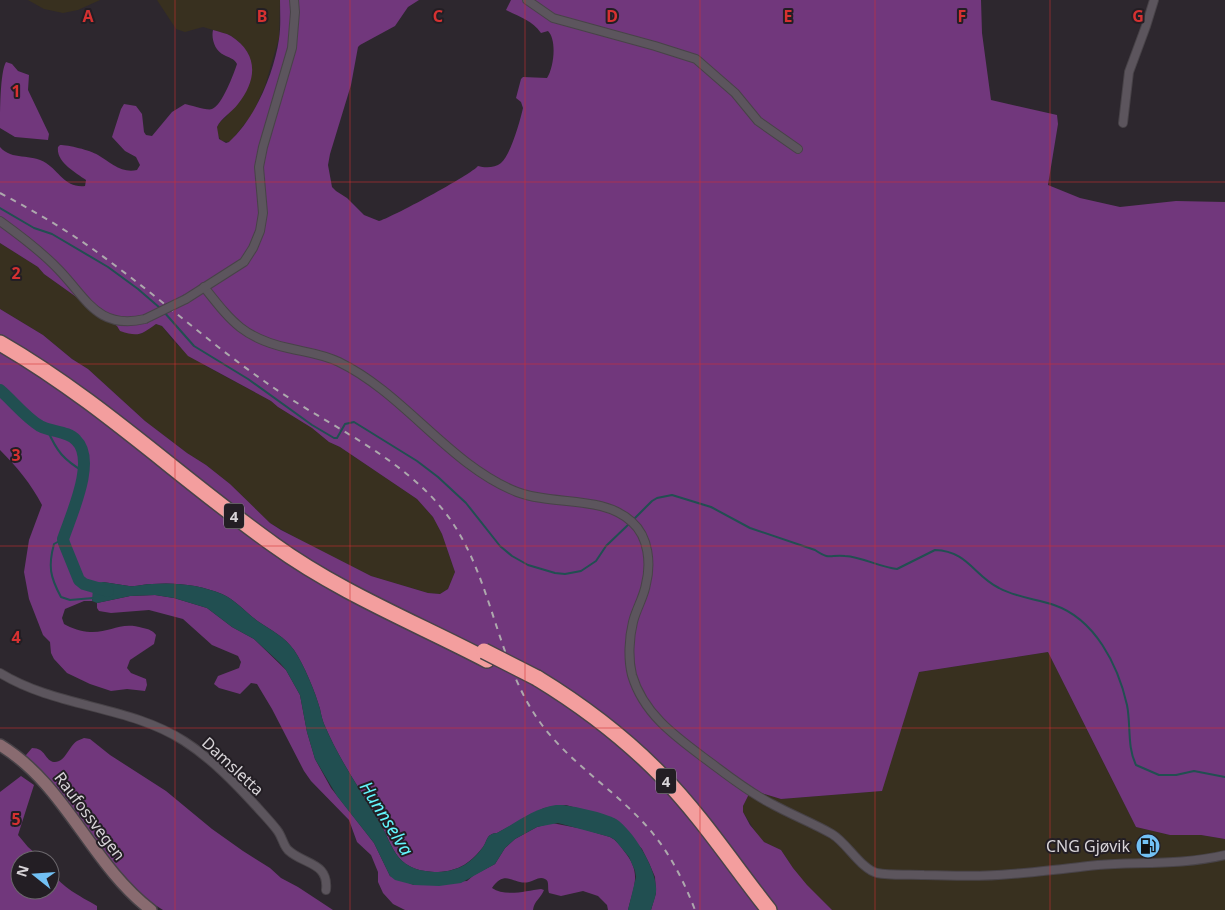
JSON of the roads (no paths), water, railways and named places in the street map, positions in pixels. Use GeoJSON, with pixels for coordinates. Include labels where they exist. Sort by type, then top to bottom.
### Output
{"type":"FeatureCollection","features":[{"type":"Feature","properties":{"kind":"highway","name":"4"},"geometry":{"type":"LineString","coordinates":[[0,335],[77,384],[205,486],[287,546],[375,597],[581,706],[616,733],[663,777],[704,826],[769,910]]}},
{"type":"Feature","properties":{"kind":"highway","name":"4"},"geometry":{"type":"LineString","coordinates":[[0,343],[40,366],[78,393],[185,479],[276,547],[356,594],[485,655]]}},
{"type":"Feature","properties":{"kind":"highway","name":"4"},"geometry":{"type":"LineString","coordinates":[[537,682],[600,728],[659,783],[707,840],[760,910]]}},
{"type":"Feature","properties":{"kind":"main road","name":"Raufossvegen"},"geometry":{"type":"LineString","coordinates":[[0,745],[21,759],[46,783],[116,878],[150,910]]}},
{"type":"Feature","properties":{"kind":"street"},"geometry":{"type":"LineString","coordinates":[[0,221],[29,241],[60,270],[99,314],[118,322],[131,323],[145,319],[186,299],[244,262],[253,248],[260,231],[263,213],[259,167],[292,48],[294,0]]}},
{"type":"Feature","properties":{"kind":"street"},"geometry":{"type":"LineString","coordinates":[[527,0],[553,18],[696,59],[735,93],[758,121],[798,149]]}},
{"type":"Feature","properties":{"kind":"street"},"geometry":{"type":"LineString","coordinates":[[1123,122],[1129,72],[1154,0]]}},
{"type":"Feature","properties":{"kind":"street"},"geometry":{"type":"LineString","coordinates":[[204,286],[228,318],[246,333],[283,347],[322,355],[354,370],[388,395],[480,473],[518,492],[540,498],[602,506],[616,511],[634,523],[644,537],[649,561],[646,585],[633,622],[629,644],[631,671],[638,692],[650,710],[672,734],[740,785],[770,804],[837,837],[871,871],[892,874],[994,875],[1102,865],[1189,860],[1225,855]]}},
{"type":"Feature","properties":{"kind":"street","name":"Damsletta"},"geometry":{"type":"LineString","coordinates":[[0,673],[42,693],[151,724],[184,740],[234,782],[278,831],[287,849],[324,873],[327,881],[326,890]]}},
{"type":"Feature","properties":{"kind":"water"},"geometry":{"type":"Polygon","coordinates":[[[103,582],[132,586],[161,583],[179,584],[197,586],[214,591],[232,600],[254,619],[286,641],[294,650],[305,671],[329,736],[382,826],[396,854],[410,866],[435,872],[456,869],[468,863],[491,835],[540,809],[556,805],[578,807],[616,819],[623,824],[636,840],[652,869],[655,879],[656,893],[651,910],[628,910],[636,877],[635,871],[629,857],[615,840],[558,823],[537,827],[515,839],[505,848],[495,864],[461,883],[439,886],[414,885],[395,880],[390,876],[374,843],[337,796],[315,759],[307,732],[300,695],[280,663],[254,639],[232,627],[207,608],[174,598],[155,595],[130,596],[97,603],[92,601],[95,583],[103,582]]]}},
{"type":"Feature","properties":{"kind":"waterway"},"geometry":{"type":"LineString","coordinates":[[0,208],[34,228],[52,234],[108,267],[160,308]]}},
{"type":"Feature","properties":{"kind":"waterway"},"geometry":{"type":"LineString","coordinates":[[164,312],[194,346],[248,379],[312,425],[334,438],[337,438],[345,424],[354,422],[417,461],[438,477],[466,503],[500,546],[512,556],[528,565],[555,573],[565,574],[581,571],[596,561],[606,546],[630,523]]}},
{"type":"Feature","properties":{"kind":"waterway","name":"Hunnselva"},"geometry":{"type":"LineString","coordinates":[[0,390],[24,414],[40,426],[73,437],[82,449],[84,461],[83,474],[76,502],[63,539],[79,580],[84,584],[108,591]]}},
{"type":"Feature","properties":{"kind":"waterway"},"geometry":{"type":"LineString","coordinates":[[47,429],[61,454],[84,472]]}},
{"type":"Feature","properties":{"kind":"waterway"},"geometry":{"type":"LineString","coordinates":[[633,520],[652,501],[672,495],[711,507],[750,528],[828,556],[852,557],[897,569],[935,550],[946,551],[963,559],[990,583],[999,588],[1019,596],[1054,605],[1069,612],[1093,632],[1111,659],[1118,674],[1127,705],[1131,751],[1136,765],[1159,775],[1176,775],[1194,771],[1225,777]]}},
{"type":"Feature","properties":{"kind":"waterway","name":"Hunnselva"},"geometry":{"type":"LineString","coordinates":[[63,539],[54,544],[51,559],[52,577],[57,590],[61,597],[70,600],[93,598]]}},
{"type":"Feature","properties":{"kind":"railway"},"geometry":{"type":"LineString","coordinates":[[0,193],[28,208],[96,251],[244,367],[388,460],[411,477],[432,497],[450,519],[465,543],[514,676],[542,725],[576,762],[627,806],[648,828],[665,850],[695,910]]}},
{"type":"Feature","properties":{"kind":"place","name":"CNG Gjøvik"},"geometry":{"type":"Point","coordinates":[1148,846]}}]}
